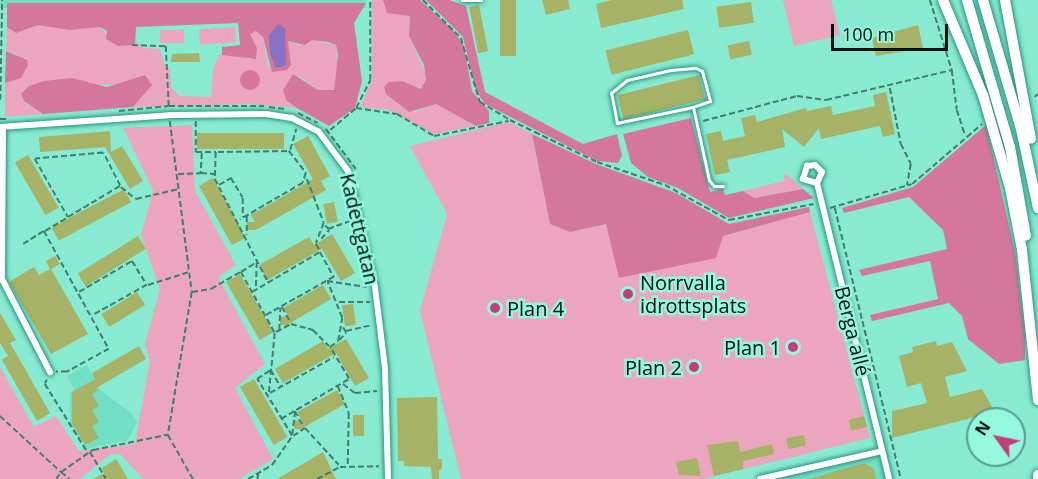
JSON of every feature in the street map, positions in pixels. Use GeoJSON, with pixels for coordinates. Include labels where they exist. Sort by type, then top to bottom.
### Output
{"type":"FeatureCollection","features":[{"type":"Feature","properties":{"kind":"highway"},"geometry":{"type":"LineString","coordinates":[[944,0],[983,95],[1010,188],[1022,250],[1038,400]]}},
{"type":"Feature","properties":{"kind":"highway"},"geometry":{"type":"LineString","coordinates":[[967,0],[1010,147],[1032,275],[1038,344]]}},
{"type":"Feature","properties":{"kind":"highway"},"geometry":{"type":"LineString","coordinates":[[983,0],[1021,129],[1038,208]]}},
{"type":"Feature","properties":{"kind":"highway"},"geometry":{"type":"LineString","coordinates":[[1005,0],[1038,193]]}},
{"type":"Feature","properties":{"kind":"street","name":"Kadettgatan"},"geometry":{"type":"LineString","coordinates":[[1,127],[170,115],[274,114],[298,120],[320,132],[343,161],[360,218],[375,287],[386,390],[388,479]]}},
{"type":"Feature","properties":{"kind":"street"},"geometry":{"type":"LineString","coordinates":[[1,127],[2,279],[50,372]]}},
{"type":"Feature","properties":{"kind":"street","name":"Berga allé"},"geometry":{"type":"LineString","coordinates":[[817,183],[889,479]]}},
{"type":"Feature","properties":{"kind":"street"},"geometry":{"type":"LineString","coordinates":[[760,479],[882,451]]}},
{"type":"Feature","properties":{"kind":"lane"},"geometry":{"type":"LineString","coordinates":[[462,0],[481,0]]}},
{"type":"Feature","properties":{"kind":"lane"},"geometry":{"type":"LineString","coordinates":[[696,68],[702,71],[710,101],[693,107],[617,123],[611,93],[627,80],[696,68]]}},
{"type":"Feature","properties":{"kind":"lane"},"geometry":{"type":"LineString","coordinates":[[693,107],[710,180],[714,186],[723,186]]}},
{"type":"Feature","properties":{"kind":"path"},"geometry":{"type":"LineString","coordinates":[[0,100],[2,0]]}},
{"type":"Feature","properties":{"kind":"path"},"geometry":{"type":"LineString","coordinates":[[329,131],[356,108],[370,80],[370,0]]}},
{"type":"Feature","properties":{"kind":"path"},"geometry":{"type":"LineString","coordinates":[[423,0],[461,38],[480,102],[510,120],[597,162],[665,185],[729,220],[818,204]]}},
{"type":"Feature","properties":{"kind":"path"},"geometry":{"type":"LineString","coordinates":[[930,0],[952,70],[957,110],[965,135]]}},
{"type":"Feature","properties":{"kind":"path"},"geometry":{"type":"LineString","coordinates":[[132,45],[166,46],[170,115],[192,292],[168,435],[193,479]]}},
{"type":"Feature","properties":{"kind":"path"},"geometry":{"type":"LineString","coordinates":[[697,123],[797,96],[826,100],[890,87],[952,70]]}},
{"type":"Feature","properties":{"kind":"path"},"geometry":{"type":"LineString","coordinates":[[890,87],[901,144],[911,164],[907,186]]}},
{"type":"Feature","properties":{"kind":"path"},"geometry":{"type":"LineString","coordinates":[[1034,97],[1038,94]]}},
{"type":"Feature","properties":{"kind":"path"},"geometry":{"type":"LineString","coordinates":[[356,108],[396,114],[434,136],[510,120]]}},
{"type":"Feature","properties":{"kind":"path"},"geometry":{"type":"LineString","coordinates":[[195,114],[196,152],[290,151]]}},
{"type":"Feature","properties":{"kind":"path"},"geometry":{"type":"LineString","coordinates":[[265,316],[334,277],[316,244],[324,225],[320,206],[290,151],[298,120]]}},
{"type":"Feature","properties":{"kind":"path"},"geometry":{"type":"LineString","coordinates":[[901,479],[835,207],[907,186],[932,169],[965,135],[983,124]]}},
{"type":"Feature","properties":{"kind":"path"},"geometry":{"type":"LineString","coordinates":[[201,173],[202,152]]}},
{"type":"Feature","properties":{"kind":"path"},"geometry":{"type":"LineString","coordinates":[[216,152],[215,174],[219,185],[247,236],[268,282]]}},
{"type":"Feature","properties":{"kind":"path"},"geometry":{"type":"LineString","coordinates":[[68,217],[35,159],[103,153],[120,186],[136,199],[180,189]]}},
{"type":"Feature","properties":{"kind":"path"},"geometry":{"type":"LineString","coordinates":[[178,174],[215,174]]}},
{"type":"Feature","properties":{"kind":"path"},"geometry":{"type":"LineString","coordinates":[[219,185],[231,178],[243,198],[243,218]]}},
{"type":"Feature","properties":{"kind":"path"},"geometry":{"type":"LineString","coordinates":[[239,221],[306,178]]}},
{"type":"Feature","properties":{"kind":"path"},"geometry":{"type":"LineString","coordinates":[[23,244],[120,186]]}},
{"type":"Feature","properties":{"kind":"path"},"geometry":{"type":"LineString","coordinates":[[247,216],[247,236]]}},
{"type":"Feature","properties":{"kind":"path"},"geometry":{"type":"LineString","coordinates":[[319,240],[328,229],[360,218]]}},
{"type":"Feature","properties":{"kind":"path"},"geometry":{"type":"LineString","coordinates":[[324,225],[328,229]]}},
{"type":"Feature","properties":{"kind":"path"},"geometry":{"type":"LineString","coordinates":[[44,231],[109,349],[67,372],[50,372],[45,384],[106,479]]}},
{"type":"Feature","properties":{"kind":"path"},"geometry":{"type":"LineString","coordinates":[[252,292],[320,252]]}},
{"type":"Feature","properties":{"kind":"path"},"geometry":{"type":"LineString","coordinates":[[78,293],[132,261],[147,285]]}},
{"type":"Feature","properties":{"kind":"path"},"geometry":{"type":"LineString","coordinates":[[192,292],[211,290],[257,262]]}},
{"type":"Feature","properties":{"kind":"path"},"geometry":{"type":"LineString","coordinates":[[256,289],[257,262]]}},
{"type":"Feature","properties":{"kind":"path"},"geometry":{"type":"LineString","coordinates":[[91,316],[147,285],[190,271]]}},
{"type":"Feature","properties":{"kind":"path"},"geometry":{"type":"LineString","coordinates":[[241,272],[275,333],[268,394]]}},
{"type":"Feature","properties":{"kind":"path"},"geometry":{"type":"LineString","coordinates":[[327,281],[375,287]]}},
{"type":"Feature","properties":{"kind":"path"},"geometry":{"type":"LineString","coordinates":[[327,281],[338,302],[342,325],[346,331]]}},
{"type":"Feature","properties":{"kind":"path"},"geometry":{"type":"LineString","coordinates":[[338,302],[377,302]]}},
{"type":"Feature","properties":{"kind":"path"},"geometry":{"type":"LineString","coordinates":[[281,307],[291,324],[313,330],[330,346],[349,379],[281,419]]}},
{"type":"Feature","properties":{"kind":"path"},"geometry":{"type":"LineString","coordinates":[[279,331],[281,307]]}},
{"type":"Feature","properties":{"kind":"path"},"geometry":{"type":"LineString","coordinates":[[330,346],[338,341],[346,331],[379,323]]}},
{"type":"Feature","properties":{"kind":"path"},"geometry":{"type":"LineString","coordinates":[[275,333],[291,324]]}},
{"type":"Feature","properties":{"kind":"path"},"geometry":{"type":"LineString","coordinates":[[338,341],[342,325]]}},
{"type":"Feature","properties":{"kind":"path"},"geometry":{"type":"LineString","coordinates":[[268,394],[335,356]]}},
{"type":"Feature","properties":{"kind":"path"},"geometry":{"type":"LineString","coordinates":[[271,370],[281,387]]}},
{"type":"Feature","properties":{"kind":"path"},"geometry":{"type":"LineString","coordinates":[[271,370],[257,379],[292,436]]}},
{"type":"Feature","properties":{"kind":"path"},"geometry":{"type":"LineString","coordinates":[[343,383],[356,393],[386,390]]}},
{"type":"Feature","properties":{"kind":"path"},"geometry":{"type":"LineString","coordinates":[[338,386],[349,413],[348,466]]}},
{"type":"Feature","properties":{"kind":"path"},"geometry":{"type":"LineString","coordinates":[[295,411],[305,428],[340,467]]}},
{"type":"Feature","properties":{"kind":"path"},"geometry":{"type":"LineString","coordinates":[[248,479],[280,456],[292,436],[295,411]]}},
{"type":"Feature","properties":{"kind":"path"},"geometry":{"type":"LineString","coordinates":[[0,416],[70,479]]}},
{"type":"Feature","properties":{"kind":"path"},"geometry":{"type":"LineString","coordinates":[[292,436],[305,428]]}},
{"type":"Feature","properties":{"kind":"path"},"geometry":{"type":"LineString","coordinates":[[56,479],[61,472],[89,452],[168,435]]}},
{"type":"Feature","properties":{"kind":"path"},"geometry":{"type":"LineString","coordinates":[[317,479],[340,467],[388,466]]}},
{"type":"Feature","properties":{"kind":"path"},"geometry":{"type":"LineString","coordinates":[[257,479],[258,473]]}},
{"type":"Feature","properties":{"kind":"shaded area"},"geometry":{"type":"Polygon","coordinates":[[[0,0],[366,0],[366,8],[0,8],[0,0]]]}},
{"type":"Feature","properties":{"kind":"shaded area"},"geometry":{"type":"Polygon","coordinates":[[[372,0],[383,0],[389,13],[410,16],[409,36],[426,75],[423,88],[393,81],[384,87],[385,92],[415,112],[436,104],[476,126],[434,134],[389,110],[360,107],[372,80],[372,0]]]}},
{"type":"Feature","properties":{"kind":"shaded area"},"geometry":{"type":"Polygon","coordinates":[[[383,0],[420,0],[453,30],[464,46],[472,91],[489,111],[489,123],[476,126],[436,104],[409,112],[386,94],[384,87],[389,82],[402,81],[421,89],[426,79],[424,65],[409,36],[410,16],[387,13],[383,0]]]}},
{"type":"Feature","properties":{"kind":"shaded area"},"geometry":{"type":"Polygon","coordinates":[[[426,0],[449,0],[466,6],[485,92],[583,144],[617,134],[622,156],[618,163],[597,161],[485,104],[476,91],[463,37],[426,0]]]}},
{"type":"Feature","properties":{"kind":"shaded area"},"geometry":{"type":"Polygon","coordinates":[[[783,0],[831,0],[840,35],[794,46],[783,0]]]}},
{"type":"Feature","properties":{"kind":"shaded area"},"geometry":{"type":"Polygon","coordinates":[[[7,3],[366,3],[354,23],[362,81],[355,108],[329,126],[286,100],[283,90],[293,74],[318,90],[334,90],[338,55],[336,45],[328,42],[312,40],[305,45],[288,41],[291,65],[287,70],[272,72],[263,37],[256,31],[250,34],[257,48],[256,59],[222,55],[222,47],[240,45],[238,23],[136,27],[135,45],[118,46],[106,39],[107,31],[100,27],[69,30],[38,25],[16,33],[7,27],[7,3]]]}},
{"type":"Feature","properties":{"kind":"shaded area"},"geometry":{"type":"Polygon","coordinates":[[[278,24],[285,28],[286,59],[285,66],[276,68],[270,54],[269,35],[278,24]]]}},
{"type":"Feature","properties":{"kind":"shaded area"},"geometry":{"type":"Polygon","coordinates":[[[38,25],[69,30],[100,27],[118,46],[141,44],[142,48],[160,49],[165,66],[170,68],[171,88],[180,96],[211,97],[213,68],[219,55],[240,54],[250,60],[250,34],[256,31],[263,37],[268,68],[288,41],[300,45],[312,40],[336,45],[338,84],[334,91],[318,90],[298,75],[286,99],[297,108],[250,104],[133,107],[146,92],[117,84],[88,85],[72,78],[24,102],[43,114],[5,117],[5,83],[21,78],[17,54],[6,51],[7,27],[16,33],[38,25]]]}},
{"type":"Feature","properties":{"kind":"shaded area"},"geometry":{"type":"Polygon","coordinates":[[[235,27],[236,42],[200,44],[199,30],[235,27]]]}},
{"type":"Feature","properties":{"kind":"shaded area"},"geometry":{"type":"Polygon","coordinates":[[[160,30],[184,30],[184,43],[160,43],[160,30]]]}},
{"type":"Feature","properties":{"kind":"shaded area"},"geometry":{"type":"Polygon","coordinates":[[[6,51],[27,60],[28,65],[21,78],[5,83],[6,51]]]}},
{"type":"Feature","properties":{"kind":"shaded area"},"geometry":{"type":"Polygon","coordinates":[[[246,70],[254,70],[260,76],[260,84],[254,90],[246,90],[240,84],[240,76],[246,70]]]}},
{"type":"Feature","properties":{"kind":"shaded area"},"geometry":{"type":"Polygon","coordinates":[[[145,75],[152,85],[133,107],[43,114],[24,101],[21,94],[29,86],[44,81],[72,78],[107,87],[145,75]]]}},
{"type":"Feature","properties":{"kind":"shaded area"},"geometry":{"type":"Polygon","coordinates":[[[691,118],[710,192],[723,189],[725,195],[743,191],[754,198],[803,189],[814,198],[729,218],[678,188],[648,177],[631,163],[623,134],[691,118]]]}},
{"type":"Feature","properties":{"kind":"shaded area","name":"Norrvalla idrottsplats"},"geometry":{"type":"Polygon","coordinates":[[[509,122],[532,134],[550,224],[570,232],[606,224],[723,236],[810,212],[870,438],[703,479],[461,479],[420,311],[447,214],[410,146],[509,122]]]}},
{"type":"Feature","properties":{"kind":"shaded area"},"geometry":{"type":"Polygon","coordinates":[[[192,125],[195,191],[236,265],[218,277],[265,364],[235,388],[273,459],[239,479],[143,479],[120,454],[111,454],[80,479],[0,479],[0,367],[34,427],[56,416],[79,451],[135,444],[150,360],[145,344],[160,289],[141,235],[153,190],[123,128],[192,125]]]}},
{"type":"Feature","properties":{"kind":"shaded area"},"geometry":{"type":"Polygon","coordinates":[[[986,125],[1015,252],[1025,335],[1025,360],[999,364],[968,339],[962,316],[949,303],[872,321],[870,315],[938,299],[930,261],[862,276],[859,270],[947,249],[943,230],[909,197],[844,213],[842,208],[913,187],[986,125]]]}},
{"type":"Feature","properties":{"kind":"shaded area"},"geometry":{"type":"Polygon","coordinates":[[[532,134],[596,164],[676,193],[729,224],[809,207],[810,212],[723,236],[716,258],[619,278],[606,224],[570,232],[550,224],[532,134]]]}},
{"type":"Feature","properties":{"kind":"shaded area"},"geometry":{"type":"Polygon","coordinates":[[[787,174],[803,189],[753,198],[743,191],[784,181],[784,175],[787,174]]]}},
{"type":"Feature","properties":{"kind":"shaded area"},"geometry":{"type":"Polygon","coordinates":[[[87,365],[101,391],[131,413],[137,422],[128,440],[86,449],[70,424],[70,393],[74,389],[67,376],[87,365]]]}},
{"type":"Feature","properties":{"kind":"shaded area"},"geometry":{"type":"Polygon","coordinates":[[[881,453],[888,479],[775,479],[881,453]]]}},
{"type":"Feature","properties":{"kind":"building"},"geometry":{"type":"Polygon","coordinates":[[[500,0],[516,0],[516,56],[500,56],[500,0]]]}},
{"type":"Feature","properties":{"kind":"building"},"geometry":{"type":"Polygon","coordinates":[[[542,0],[568,0],[570,9],[546,15],[542,0]]]}},
{"type":"Feature","properties":{"kind":"building"},"geometry":{"type":"Polygon","coordinates":[[[612,0],[682,0],[684,9],[601,28],[596,4],[612,0]]]}},
{"type":"Feature","properties":{"kind":"building"},"geometry":{"type":"Polygon","coordinates":[[[751,2],[754,23],[719,28],[716,7],[751,2]]]}},
{"type":"Feature","properties":{"kind":"building"},"geometry":{"type":"Polygon","coordinates":[[[479,5],[488,51],[478,53],[469,7],[479,5]]]}},
{"type":"Feature","properties":{"kind":"building"},"geometry":{"type":"Polygon","coordinates":[[[918,25],[923,48],[876,56],[872,38],[918,25]]]}},
{"type":"Feature","properties":{"kind":"building"},"geometry":{"type":"Polygon","coordinates":[[[688,30],[694,54],[612,75],[606,51],[688,30]]]}},
{"type":"Feature","properties":{"kind":"building"},"geometry":{"type":"Polygon","coordinates":[[[749,41],[752,55],[730,59],[727,46],[749,41]]]}},
{"type":"Feature","properties":{"kind":"building"},"geometry":{"type":"Polygon","coordinates":[[[199,53],[200,62],[171,62],[172,54],[199,53]]]}},
{"type":"Feature","properties":{"kind":"building"},"geometry":{"type":"Polygon","coordinates":[[[699,75],[705,99],[624,120],[617,95],[699,75]]]}},
{"type":"Feature","properties":{"kind":"building"},"geometry":{"type":"Polygon","coordinates":[[[886,92],[895,134],[883,137],[880,126],[821,139],[819,128],[804,147],[782,129],[785,147],[727,160],[730,172],[715,175],[706,134],[721,131],[723,141],[745,136],[741,118],[755,115],[757,122],[806,108],[807,111],[831,106],[833,115],[875,106],[873,95],[886,92]]]}},
{"type":"Feature","properties":{"kind":"building"},"geometry":{"type":"Polygon","coordinates":[[[110,131],[111,152],[122,146],[143,181],[130,189],[105,147],[40,152],[39,137],[110,131]]]}},
{"type":"Feature","properties":{"kind":"building"},"geometry":{"type":"Polygon","coordinates":[[[197,133],[284,133],[284,149],[197,149],[197,133]]]}},
{"type":"Feature","properties":{"kind":"building"},"geometry":{"type":"Polygon","coordinates":[[[308,136],[330,176],[321,181],[326,190],[256,230],[247,230],[247,222],[255,222],[251,215],[313,179],[293,144],[308,136]]]}},
{"type":"Feature","properties":{"kind":"building"},"geometry":{"type":"Polygon","coordinates":[[[28,155],[58,208],[46,215],[15,162],[28,155]]]}},
{"type":"Feature","properties":{"kind":"building"},"geometry":{"type":"Polygon","coordinates":[[[213,178],[246,237],[232,245],[199,186],[213,178]]]}},
{"type":"Feature","properties":{"kind":"building"},"geometry":{"type":"Polygon","coordinates":[[[124,189],[131,202],[59,241],[52,227],[124,189]]]}},
{"type":"Feature","properties":{"kind":"building"},"geometry":{"type":"Polygon","coordinates":[[[334,202],[338,222],[327,224],[323,204],[334,202]]]}},
{"type":"Feature","properties":{"kind":"building"},"geometry":{"type":"Polygon","coordinates":[[[332,234],[355,273],[341,281],[322,249],[267,280],[259,265],[309,237],[314,245],[332,234]]]}},
{"type":"Feature","properties":{"kind":"building"},"geometry":{"type":"Polygon","coordinates":[[[138,236],[146,249],[86,286],[78,274],[138,236]]]}},
{"type":"Feature","properties":{"kind":"building"},"geometry":{"type":"Polygon","coordinates":[[[55,256],[60,264],[51,269],[88,334],[51,354],[9,282],[34,267],[39,275],[50,269],[46,261],[55,256]]]}},
{"type":"Feature","properties":{"kind":"building"},"geometry":{"type":"Polygon","coordinates":[[[240,274],[274,332],[260,340],[226,282],[240,274]]]}},
{"type":"Feature","properties":{"kind":"building"},"geometry":{"type":"Polygon","coordinates":[[[323,285],[331,299],[287,325],[280,325],[280,317],[288,316],[283,308],[323,285]]]}},
{"type":"Feature","properties":{"kind":"building"},"geometry":{"type":"Polygon","coordinates":[[[137,292],[145,305],[109,327],[101,314],[137,292]]]}},
{"type":"Feature","properties":{"kind":"building"},"geometry":{"type":"Polygon","coordinates":[[[353,304],[356,325],[345,326],[342,306],[353,304]]]}},
{"type":"Feature","properties":{"kind":"building"},"geometry":{"type":"Polygon","coordinates":[[[0,313],[16,340],[10,343],[50,413],[37,421],[2,360],[8,356],[0,343],[0,313]]]}},
{"type":"Feature","properties":{"kind":"building"},"geometry":{"type":"Polygon","coordinates":[[[346,339],[369,378],[355,386],[336,353],[283,383],[275,369],[323,341],[328,349],[346,339]]]}},
{"type":"Feature","properties":{"kind":"building"},"geometry":{"type":"Polygon","coordinates":[[[936,341],[937,346],[952,342],[967,371],[945,377],[950,397],[982,389],[992,407],[966,407],[966,419],[892,438],[892,411],[927,403],[921,383],[907,387],[899,356],[913,352],[912,347],[936,341]]]}},
{"type":"Feature","properties":{"kind":"building"},"geometry":{"type":"Polygon","coordinates":[[[139,346],[146,359],[96,388],[98,391],[92,394],[99,406],[92,410],[99,422],[92,426],[99,438],[85,445],[72,423],[72,392],[95,379],[92,373],[139,346]]]}},
{"type":"Feature","properties":{"kind":"building"},"geometry":{"type":"Polygon","coordinates":[[[254,379],[288,437],[274,445],[240,387],[254,379]]]}},
{"type":"Feature","properties":{"kind":"building"},"geometry":{"type":"Polygon","coordinates":[[[337,390],[345,404],[301,429],[294,429],[295,420],[302,421],[297,412],[337,390]]]}},
{"type":"Feature","properties":{"kind":"building"},"geometry":{"type":"Polygon","coordinates":[[[437,397],[438,459],[442,459],[442,469],[439,470],[439,479],[432,479],[431,467],[404,466],[404,461],[398,461],[397,398],[437,397]]]}},
{"type":"Feature","properties":{"kind":"building"},"geometry":{"type":"Polygon","coordinates":[[[353,415],[364,415],[364,436],[353,436],[353,415]]]}},
{"type":"Feature","properties":{"kind":"building"},"geometry":{"type":"Polygon","coordinates":[[[864,416],[867,427],[851,431],[849,420],[864,416]]]}},
{"type":"Feature","properties":{"kind":"building"},"geometry":{"type":"Polygon","coordinates":[[[804,435],[806,446],[788,449],[786,438],[804,435]]]}},
{"type":"Feature","properties":{"kind":"building"},"geometry":{"type":"Polygon","coordinates":[[[738,441],[740,452],[772,444],[774,454],[743,461],[743,469],[714,476],[707,445],[738,441]]]}},
{"type":"Feature","properties":{"kind":"building"},"geometry":{"type":"Polygon","coordinates":[[[323,452],[336,479],[277,479],[323,452]]]}},
{"type":"Feature","properties":{"kind":"building"},"geometry":{"type":"Polygon","coordinates":[[[697,458],[701,476],[679,475],[676,462],[697,458]]]}},
{"type":"Feature","properties":{"kind":"building"},"geometry":{"type":"Polygon","coordinates":[[[116,459],[128,479],[93,479],[104,473],[102,468],[116,459]]]}},
{"type":"Feature","properties":{"kind":"building"},"geometry":{"type":"Polygon","coordinates":[[[864,463],[874,469],[876,479],[809,479],[864,463]]]}},
{"type":"Feature","properties":{"kind":"place","name":"Norrvalla idrottsplats"},"geometry":{"type":"Point","coordinates":[628,294]}},
{"type":"Feature","properties":{"kind":"place","name":"Plan 4"},"geometry":{"type":"Point","coordinates":[495,308]}},
{"type":"Feature","properties":{"kind":"place","name":"Plan 1"},"geometry":{"type":"Point","coordinates":[793,347]}},
{"type":"Feature","properties":{"kind":"place","name":"Plan 2"},"geometry":{"type":"Point","coordinates":[694,367]}}]}
